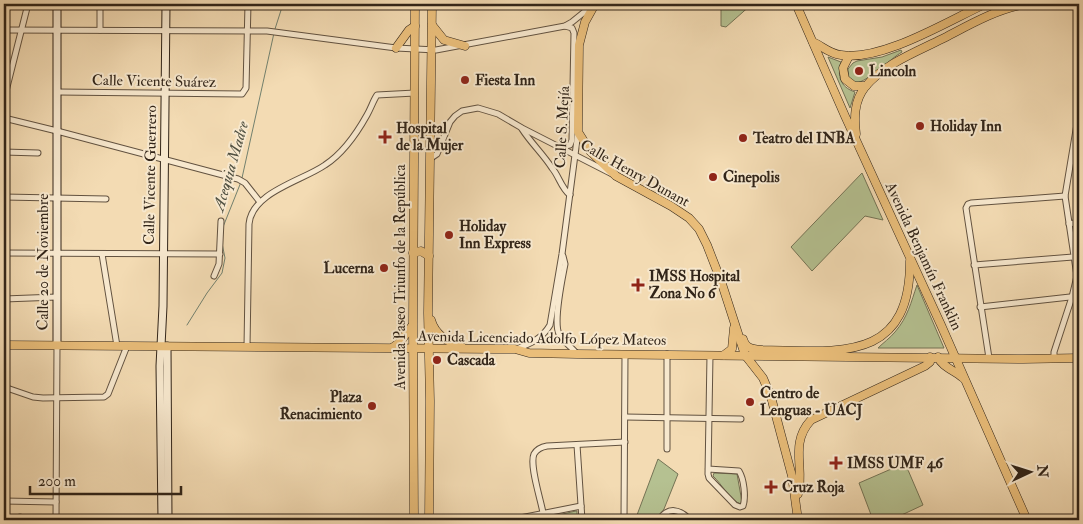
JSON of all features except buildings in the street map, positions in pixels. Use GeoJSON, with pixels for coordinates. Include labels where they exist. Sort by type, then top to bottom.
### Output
{"type":"FeatureCollection","features":[{"type":"Feature","properties":{"kind":"main road","name":"Calle 20 de Noviembre"},"geometry":{"type":"LineString","coordinates":[[57,4],[57,345]]}},
{"type":"Feature","properties":{"kind":"main road","name":"Calle Vicente Guerrero"},"geometry":{"type":"LineString","coordinates":[[164,346],[163,252],[166,4]]}},
{"type":"Feature","properties":{"kind":"main road","name":"Avenida Paseo Triunfo de la República"},"geometry":{"type":"LineString","coordinates":[[414,520],[413,253],[415,4]]}},
{"type":"Feature","properties":{"kind":"main road","name":"Avenida Paseo Triunfo de la República"},"geometry":{"type":"LineString","coordinates":[[429,520],[428,313],[432,4]]}},
{"type":"Feature","properties":{"kind":"main road","name":"Calle S. Mejía"},"geometry":{"type":"LineString","coordinates":[[578,132],[579,45],[585,22],[594,4]]}},
{"type":"Feature","properties":{"kind":"main road","name":"Avenida Benjamín Franklin"},"geometry":{"type":"LineString","coordinates":[[796,4],[856,142],[1027,520]]}},
{"type":"Feature","properties":{"kind":"main road"},"geometry":{"type":"LineString","coordinates":[[813,42],[835,54],[849,56],[871,54],[895,47],[985,4]]}},
{"type":"Feature","properties":{"kind":"main road"},"geometry":{"type":"LineString","coordinates":[[856,142],[854,115],[858,99],[866,86],[885,70],[899,60],[983,18],[1008,8],[1026,4]]}},
{"type":"Feature","properties":{"kind":"main road"},"geometry":{"type":"LineString","coordinates":[[432,25],[444,40],[464,46]]}},
{"type":"Feature","properties":{"kind":"main road"},"geometry":{"type":"LineString","coordinates":[[396,48],[414,26]]}},
{"type":"Feature","properties":{"kind":"main road"},"geometry":{"type":"LineString","coordinates":[[849,56],[843,68],[844,79],[854,86],[866,86]]}},
{"type":"Feature","properties":{"kind":"main road"},"geometry":{"type":"LineString","coordinates":[[578,132],[590,152],[616,176]]}},
{"type":"Feature","properties":{"kind":"main road","name":"Calle Henry Dunant"},"geometry":{"type":"LineString","coordinates":[[616,176],[671,206],[694,223],[707,245],[745,355],[763,378],[772,397],[787,451],[798,520]]}},
{"type":"Feature","properties":{"kind":"main road"},"geometry":{"type":"LineString","coordinates":[[414,218],[420,224],[430,222]]}},
{"type":"Feature","properties":{"kind":"main road"},"geometry":{"type":"LineString","coordinates":[[413,253],[421,251],[429,256]]}},
{"type":"Feature","properties":{"kind":"main road"},"geometry":{"type":"LineString","coordinates":[[734,319],[746,345],[752,349],[828,350],[852,349],[864,345],[884,334],[899,315],[908,295],[910,259]]}},
{"type":"Feature","properties":{"kind":"main road"},"geometry":{"type":"LineString","coordinates":[[428,313],[433,327],[440,336],[466,349]]}},
{"type":"Feature","properties":{"kind":"main road"},"geometry":{"type":"LineString","coordinates":[[724,355],[730,351],[733,345],[734,319]]}},
{"type":"Feature","properties":{"kind":"main road"},"geometry":{"type":"LineString","coordinates":[[392,348],[405,336],[413,324]]}},
{"type":"Feature","properties":{"kind":"main road","name":"Avenida Licenciado Adolfo López Mateos"},"geometry":{"type":"LineString","coordinates":[[4,345],[429,348],[577,354],[1079,358]]}},
{"type":"Feature","properties":{"kind":"main road"},"geometry":{"type":"LineString","coordinates":[[162,520],[164,346]]}},
{"type":"Feature","properties":{"kind":"main road"},"geometry":{"type":"LineString","coordinates":[[164,346],[168,520]]}},
{"type":"Feature","properties":{"kind":"main road"},"geometry":{"type":"LineString","coordinates":[[796,498],[799,492],[799,442],[802,433],[811,420],[925,366],[934,357],[942,365],[952,369],[964,379]]}},
{"type":"Feature","properties":{"kind":"street"},"geometry":{"type":"LineString","coordinates":[[4,99],[28,4]]}},
{"type":"Feature","properties":{"kind":"street"},"geometry":{"type":"LineString","coordinates":[[100,4],[100,30]]}},
{"type":"Feature","properties":{"kind":"street"},"geometry":{"type":"LineString","coordinates":[[247,31],[248,4]]}},
{"type":"Feature","properties":{"kind":"street"},"geometry":{"type":"LineString","coordinates":[[4,30],[267,31],[396,48],[432,50],[464,46],[565,26],[594,4]]}},
{"type":"Feature","properties":{"kind":"street"},"geometry":{"type":"LineString","coordinates":[[558,147],[570,146],[572,140],[574,33],[572,28],[565,26]]}},
{"type":"Feature","properties":{"kind":"street","name":"Calle Vicente Suárez"},"geometry":{"type":"LineString","coordinates":[[58,92],[239,95],[246,88],[247,31]]}},
{"type":"Feature","properties":{"kind":"street"},"geometry":{"type":"LineString","coordinates":[[247,347],[250,216],[260,202],[268,195],[331,161],[367,116],[378,95],[415,93]]}},
{"type":"Feature","properties":{"kind":"street","name":"Calle Henry Dunant"},"geometry":{"type":"LineString","coordinates":[[431,158],[438,152],[450,122],[462,111],[473,109],[485,110],[505,118],[616,176]]}},
{"type":"Feature","properties":{"kind":"street"},"geometry":{"type":"LineString","coordinates":[[1054,358],[1054,352],[1077,276],[1065,196],[1079,112]]}},
{"type":"Feature","properties":{"kind":"street"},"geometry":{"type":"LineString","coordinates":[[4,118],[238,179],[260,202]]}},
{"type":"Feature","properties":{"kind":"street"},"geometry":{"type":"LineString","coordinates":[[522,128],[530,143],[551,165],[564,190],[570,195]]}},
{"type":"Feature","properties":{"kind":"street","name":"Calle S. Mejía"},"geometry":{"type":"LineString","coordinates":[[515,350],[536,341],[550,325],[562,254],[578,132]]}},
{"type":"Feature","properties":{"kind":"street"},"geometry":{"type":"LineString","coordinates":[[4,152],[38,153]]}},
{"type":"Feature","properties":{"kind":"street"},"geometry":{"type":"LineString","coordinates":[[989,358],[966,208],[968,204],[1065,196]]}},
{"type":"Feature","properties":{"kind":"street"},"geometry":{"type":"LineString","coordinates":[[4,198],[106,199]]}},
{"type":"Feature","properties":{"kind":"street"},"geometry":{"type":"LineString","coordinates":[[214,276],[219,264],[219,235],[222,221]]}},
{"type":"Feature","properties":{"kind":"street"},"geometry":{"type":"LineString","coordinates":[[1069,224],[1079,222]]}},
{"type":"Feature","properties":{"kind":"street"},"geometry":{"type":"LineString","coordinates":[[4,253],[102,254],[163,252],[220,254]]}},
{"type":"Feature","properties":{"kind":"street"},"geometry":{"type":"LineString","coordinates":[[102,254],[118,346]]}},
{"type":"Feature","properties":{"kind":"street","name":"Calle S. Mejía"},"geometry":{"type":"LineString","coordinates":[[562,254],[565,264],[556,324],[562,339],[577,354]]}},
{"type":"Feature","properties":{"kind":"street"},"geometry":{"type":"LineString","coordinates":[[974,265],[1073,257]]}},
{"type":"Feature","properties":{"kind":"street"},"geometry":{"type":"LineString","coordinates":[[980,307],[1079,296]]}},
{"type":"Feature","properties":{"kind":"street"},"geometry":{"type":"LineString","coordinates":[[4,299],[57,297]]}},
{"type":"Feature","properties":{"kind":"street","name":"Calle 20 de Noviembre"},"geometry":{"type":"LineString","coordinates":[[57,345],[57,520]]}},
{"type":"Feature","properties":{"kind":"street"},"geometry":{"type":"LineString","coordinates":[[4,386],[33,397],[102,397],[108,394],[128,346]]}},
{"type":"Feature","properties":{"kind":"street"},"geometry":{"type":"LineString","coordinates":[[624,520],[625,354]]}},
{"type":"Feature","properties":{"kind":"street"},"geometry":{"type":"LineString","coordinates":[[667,354],[667,449]]}},
{"type":"Feature","properties":{"kind":"street"},"geometry":{"type":"LineString","coordinates":[[708,469],[739,471],[742,476],[745,500],[743,506],[735,505],[709,478],[708,469],[710,355]]}},
{"type":"Feature","properties":{"kind":"street"},"geometry":{"type":"LineString","coordinates":[[625,417],[741,419]]}},
{"type":"Feature","properties":{"kind":"street"},"geometry":{"type":"LineString","coordinates":[[543,513],[532,464],[533,455],[540,448],[547,446],[625,442]]}},
{"type":"Feature","properties":{"kind":"street"},"geometry":{"type":"LineString","coordinates":[[577,445],[582,520]]}},
{"type":"Feature","properties":{"kind":"street"},"geometry":{"type":"LineString","coordinates":[[4,501],[56,502]]}},
{"type":"Feature","properties":{"kind":"street"},"geometry":{"type":"LineString","coordinates":[[510,520],[581,506]]}},
{"type":"Feature","properties":{"kind":"street"},"geometry":{"type":"LineString","coordinates":[[659,520],[666,512],[679,510],[690,520]]}},
{"type":"Feature","properties":{"kind":"street"},"geometry":{"type":"LineString","coordinates":[[57,520],[80,520]]}},
{"type":"Feature","properties":{"kind":"green space"},"geometry":{"type":"Polygon","coordinates":[[[721,4],[752,4],[726,27],[721,26],[721,4]]]}},
{"type":"Feature","properties":{"kind":"green space"},"geometry":{"type":"Polygon","coordinates":[[[901,50],[902,52],[861,82],[856,83],[849,79],[848,69],[853,63],[882,57],[901,50]]]}},
{"type":"Feature","properties":{"kind":"green space"},"geometry":{"type":"Polygon","coordinates":[[[828,57],[841,62],[839,72],[841,80],[846,87],[855,92],[850,108],[828,57]]]}},
{"type":"Feature","properties":{"kind":"green space"},"geometry":{"type":"Polygon","coordinates":[[[862,173],[883,220],[865,216],[812,271],[791,247],[862,173]]]}},
{"type":"Feature","properties":{"kind":"green space"},"geometry":{"type":"Polygon","coordinates":[[[917,285],[944,348],[878,348],[903,321],[917,285]]]}},
{"type":"Feature","properties":{"kind":"green space"},"geometry":{"type":"Polygon","coordinates":[[[658,459],[678,474],[664,509],[657,519],[637,515],[658,459]]]}},
{"type":"Feature","properties":{"kind":"green space"},"geometry":{"type":"Polygon","coordinates":[[[905,463],[923,505],[891,520],[873,520],[859,483],[905,463]]]}},
{"type":"Feature","properties":{"kind":"green space"},"geometry":{"type":"Polygon","coordinates":[[[714,473],[737,474],[741,504],[730,496],[713,476],[714,473]]]}},
{"type":"Feature","properties":{"kind":"green space"},"geometry":{"type":"Polygon","coordinates":[[[576,511],[577,520],[536,520],[576,511]]]}},
{"type":"Feature","properties":{"kind":"waterway","name":"Acequia Madre"},"geometry":{"type":"LineString","coordinates":[[275,29],[283,4]]}},
{"type":"Feature","properties":{"kind":"waterway","name":"Acequia Madre"},"geometry":{"type":"LineString","coordinates":[[242,178],[274,33]]}},
{"type":"Feature","properties":{"kind":"waterway","name":"Acequia Madre"},"geometry":{"type":"LineString","coordinates":[[223,227],[241,182]]}},
{"type":"Feature","properties":{"kind":"waterway","name":"Acequia Madre"},"geometry":{"type":"LineString","coordinates":[[187,325],[222,273],[225,258],[222,243]]}},
{"type":"Feature","properties":{"kind":"place","name":"Lincoln"},"geometry":{"type":"Point","coordinates":[859,71]}},
{"type":"Feature","properties":{"kind":"place","name":"Fiesta Inn"},"geometry":{"type":"Point","coordinates":[465,80]}},
{"type":"Feature","properties":{"kind":"place","name":"Holiday Inn"},"geometry":{"type":"Point","coordinates":[920,126]}},
{"type":"Feature","properties":{"kind":"place","name":"Hospital de la Mujer"},"geometry":{"type":"Point","coordinates":[385,137]}},
{"type":"Feature","properties":{"kind":"place","name":"Teatro del INBA"},"geometry":{"type":"Point","coordinates":[743,138]}},
{"type":"Feature","properties":{"kind":"place","name":"Cinepolis"},"geometry":{"type":"Point","coordinates":[713,177]}},
{"type":"Feature","properties":{"kind":"place","name":"Holiday Inn Express"},"geometry":{"type":"Point","coordinates":[449,235]}},
{"type":"Feature","properties":{"kind":"place","name":"Lucerna"},"geometry":{"type":"Point","coordinates":[384,268]}},
{"type":"Feature","properties":{"kind":"place","name":"IMSS Hospital Zona No 6"},"geometry":{"type":"Point","coordinates":[638,285]}},
{"type":"Feature","properties":{"kind":"place","name":"Cascada"},"geometry":{"type":"Point","coordinates":[437,360]}},
{"type":"Feature","properties":{"kind":"place","name":"Centro de Lenguas - UACJ"},"geometry":{"type":"Point","coordinates":[750,402]}},
{"type":"Feature","properties":{"kind":"place","name":"Plaza Renacimiento"},"geometry":{"type":"Point","coordinates":[372,406]}},
{"type":"Feature","properties":{"kind":"place","name":"IMSS UMF 46"},"geometry":{"type":"Point","coordinates":[836,463]}},
{"type":"Feature","properties":{"kind":"place","name":"Cruz Roja"},"geometry":{"type":"Point","coordinates":[771,487]}}]}
